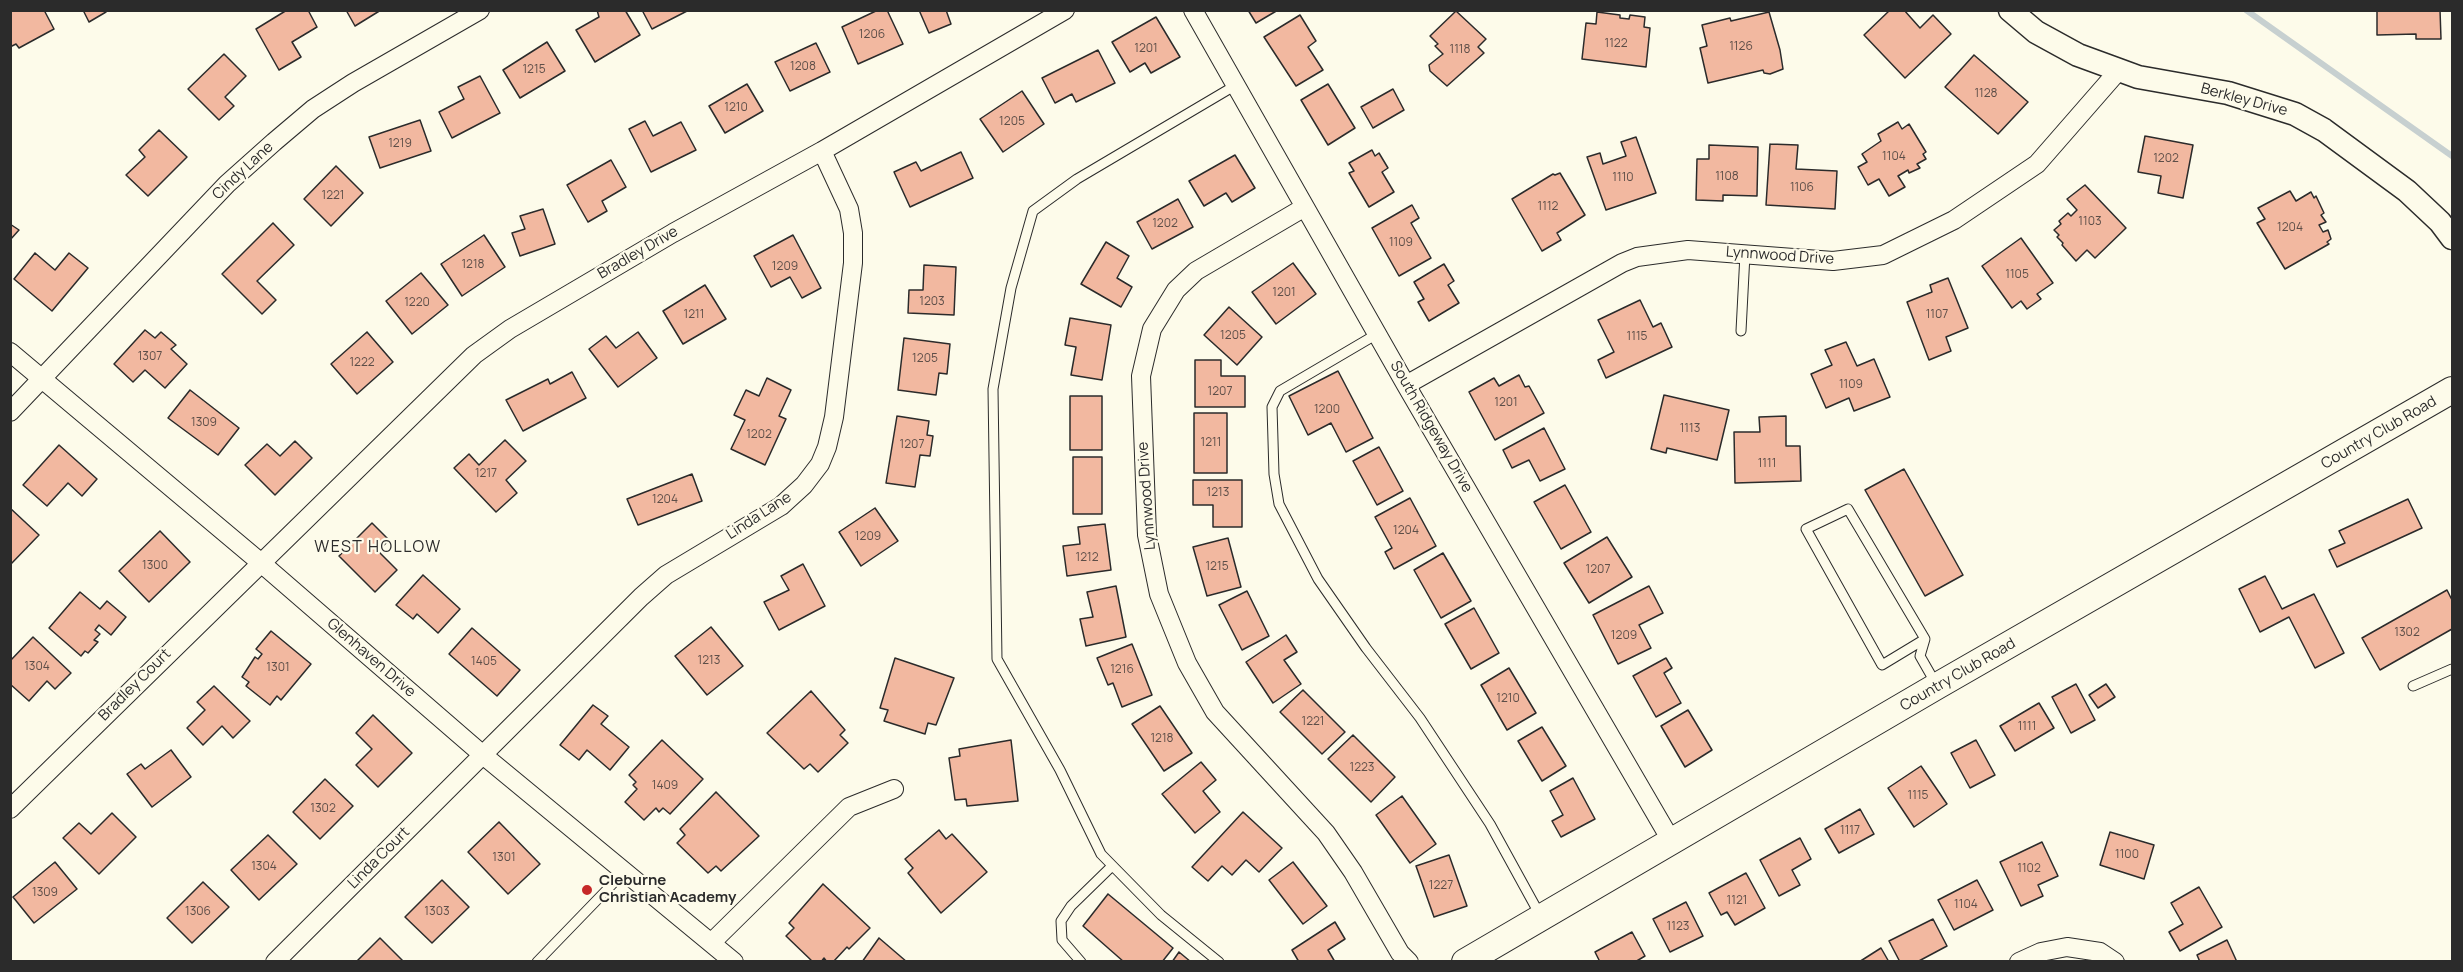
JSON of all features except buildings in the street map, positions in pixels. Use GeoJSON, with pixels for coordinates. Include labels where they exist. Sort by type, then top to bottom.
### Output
{"type":"FeatureCollection","features":[{"type":"Feature","properties":{"kind":"main road","name":"Country Club Road"},"geometry":{"type":"LineString","coordinates":[[1465,962],[1937,686],[2452,390]]}},
{"type":"Feature","properties":{"kind":"street","name":"Cindy Lane"},"geometry":{"type":"LineString","coordinates":[[10,412],[227,184],[313,109],[353,83],[480,10]]}},
{"type":"Feature","properties":{"kind":"street","name":"Bradley Drive"},"geometry":{"type":"LineString","coordinates":[[260,562],[474,355],[510,329],[1065,10]]}},
{"type":"Feature","properties":{"kind":"street","name":"South Ridgeway Drive"},"geometry":{"type":"LineString","coordinates":[[1193,10],[1406,385],[1672,842]]}},
{"type":"Feature","properties":{"kind":"street","name":"Berkley Drive"},"geometry":{"type":"LineString","coordinates":[[2010,10],[2036,32],[2067,49],[2119,70],[2138,76],[2228,93],[2295,114],[2324,130],[2407,191],[2440,222],[2452,238]]}},
{"type":"Feature","properties":{"kind":"street","name":"Lynnwood Drive"},"geometry":{"type":"LineString","coordinates":[[1406,385],[1636,257],[1688,250],[1833,261],[1883,255],[1954,220],[2037,164],[2119,70]]}},
{"type":"Feature","properties":{"kind":"street","name":"Linda Lane"},"geometry":{"type":"LineString","coordinates":[[483,755],[666,575],[781,506],[804,485],[820,464],[827,447],[834,417],[853,263],[853,233],[849,209],[822,151]]}},
{"type":"Feature","properties":{"kind":"street","name":"Lynnwood Drive"},"geometry":{"type":"LineString","coordinates":[[1305,207],[1196,271],[1176,290],[1152,329],[1141,376],[1147,535],[1159,594],[1188,663],[1215,711],[1326,833],[1353,872],[1400,953],[1409,962]]}},
{"type":"Feature","properties":{"kind":"street","name":"Glenhaven Drive"},"geometry":{"type":"LineString","coordinates":[[10,352],[260,562],[483,755],[734,962]]}},
{"type":"Feature","properties":{"kind":"street","name":"Bradley Court"},"geometry":{"type":"LineString","coordinates":[[10,809],[260,562]]}},
{"type":"Feature","properties":{"kind":"street","name":"Linda Court"},"geometry":{"type":"LineString","coordinates":[[275,962],[483,755]]}},
{"type":"Feature","properties":{"kind":"street"},"geometry":{"type":"LineString","coordinates":[[712,942],[849,807],[894,789]]}},
{"type":"Feature","properties":{"kind":"street"},"geometry":{"type":"LineString","coordinates":[[2019,962],[2041,952],[2067,947],[2100,952],[2115,962]]}},
{"type":"Feature","properties":{"kind":"lane"},"geometry":{"type":"LineString","coordinates":[[1219,962],[1161,915],[1101,854],[1060,770],[997,659],[993,389],[1011,288],[1033,211],[1077,179],[1236,85]]}},
{"type":"Feature","properties":{"kind":"lane"},"geometry":{"type":"LineString","coordinates":[[1741,331],[1745,254]]}},
{"type":"Feature","properties":{"kind":"lane"},"geometry":{"type":"LineString","coordinates":[[1377,334],[1280,391],[1272,407],[1274,474],[1279,504],[1318,579],[1365,648],[1420,718],[1490,824],[1541,918]]}},
{"type":"Feature","properties":{"kind":"lane"},"geometry":{"type":"LineString","coordinates":[[1925,639],[1882,665],[1806,529],[1848,509],[1925,639],[1920,656],[1937,686]]}},
{"type":"Feature","properties":{"kind":"lane"},"geometry":{"type":"LineString","coordinates":[[2413,686],[2452,669]]}},
{"type":"Feature","properties":{"kind":"lane"},"geometry":{"type":"LineString","coordinates":[[1081,962],[1062,940],[1061,921],[1071,906],[1112,866]]}},
{"type":"Feature","properties":{"kind":"lane"},"geometry":{"type":"LineString","coordinates":[[537,962],[625,871]]}},
{"type":"Feature","properties":{"kind":"waterway"},"geometry":{"type":"LineString","coordinates":[[2246,10],[2452,156]]}},
{"type":"Feature","properties":{"kind":"place","name":"Cleburne Christian Academy"},"geometry":{"type":"Point","coordinates":[587,890]}},
{"type":"Feature","properties":{"kind":"district","name":"WEST HOLLOW"},"geometry":{"type":"Point","coordinates":[378,548]}}]}
